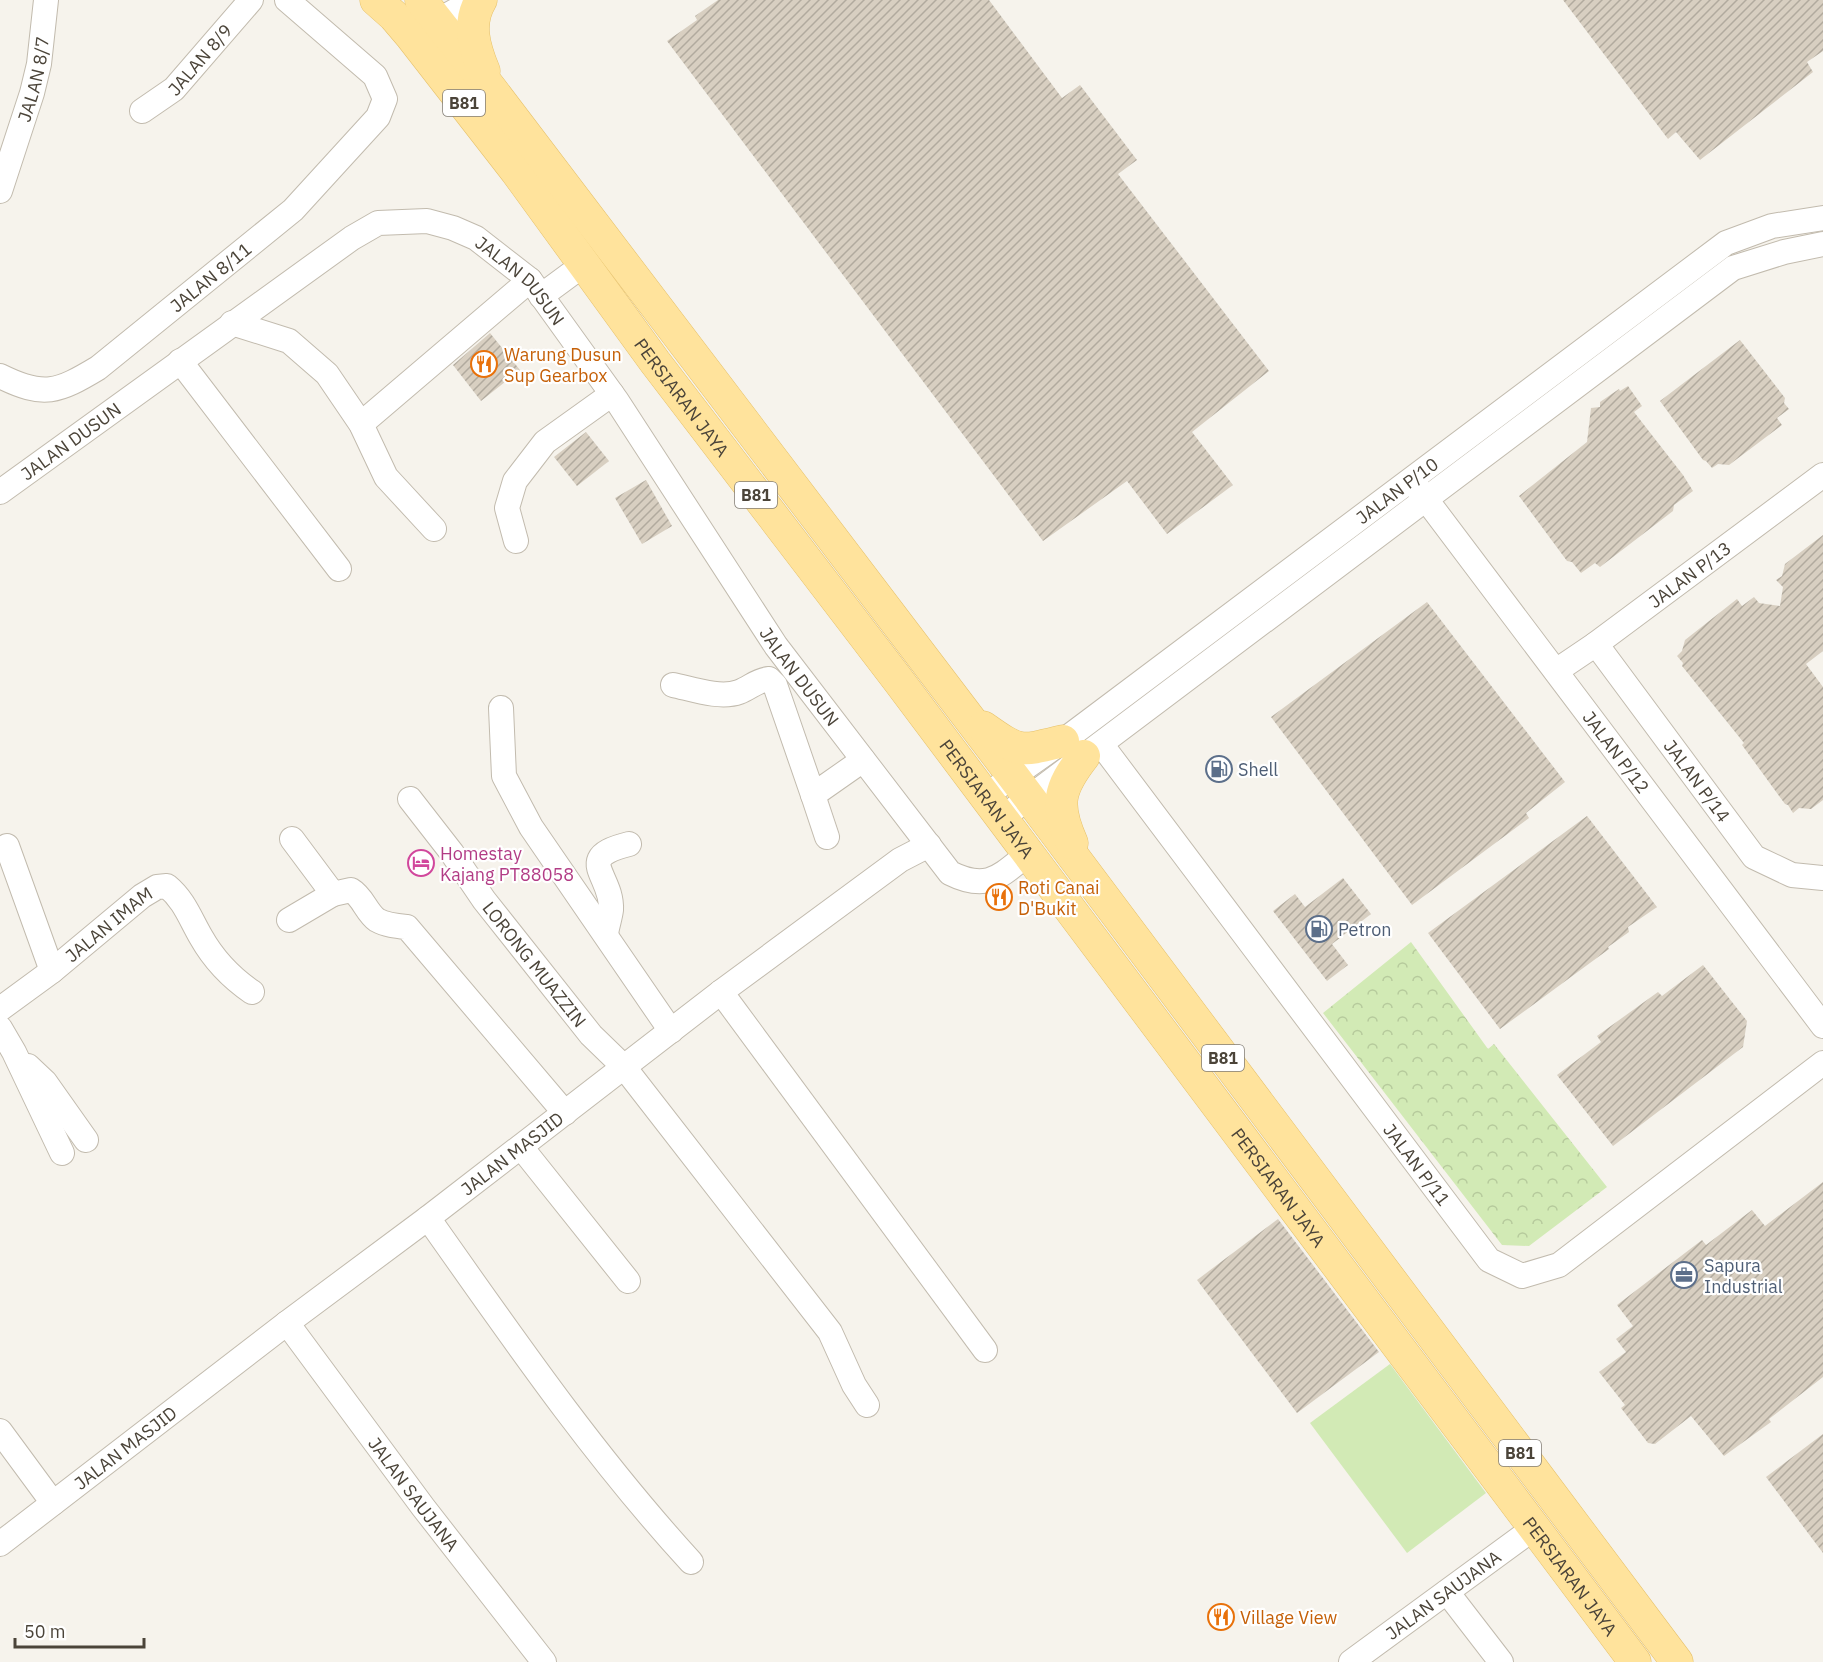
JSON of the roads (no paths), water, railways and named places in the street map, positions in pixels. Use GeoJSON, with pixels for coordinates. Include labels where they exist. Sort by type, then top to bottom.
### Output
{"type":"FeatureCollection","features":[{"type":"Feature","properties":{"kind":"main road"},"geometry":{"type":"LineString","coordinates":[[481,0],[474,18],[473,37],[491,89]]}},
{"type":"Feature","properties":{"kind":"main road","name":"PERSIARAN JAYA"},"geometry":{"type":"LineString","coordinates":[[409,12],[491,89],[1021,787],[1677,1662]]}},
{"type":"Feature","properties":{"kind":"main road","name":"PERSIARAN JAYA"},"geometry":{"type":"LineString","coordinates":[[409,12],[516,171],[655,362],[1029,853],[1635,1662]]}},
{"type":"Feature","properties":{"kind":"main road"},"geometry":{"type":"LineString","coordinates":[[965,714],[1011,746],[1021,749],[1082,747],[1065,784],[1061,804],[1063,822],[1084,872]]}},
{"type":"Feature","properties":{"kind":"street","name":"JALAN 8/7"},"geometry":{"type":"LineString","coordinates":[[0,191],[32,93],[39,64],[46,0]]}},
{"type":"Feature","properties":{"kind":"street","name":"JALAN 8/9"},"geometry":{"type":"LineString","coordinates":[[142,111],[174,89],[251,0]]}},
{"type":"Feature","properties":{"kind":"street","name":"JALAN 8/11"},"geometry":{"type":"LineString","coordinates":[[0,376],[22,387],[47,391],[74,382],[98,368],[293,210],[378,117],[385,99],[375,76],[287,0]]}},
{"type":"Feature","properties":{"kind":"street"},"geometry":{"type":"LineString","coordinates":[[409,12],[475,0]]}},
{"type":"Feature","properties":{"kind":"street","name":"JALAN P/10"},"geometry":{"type":"LineString","coordinates":[[1082,747],[1410,478],[1726,243],[1772,226],[1823,218]]}},
{"type":"Feature","properties":{"kind":"street","name":"JALAN DUSUN"},"geometry":{"type":"LineString","coordinates":[[0,492],[352,238],[378,223],[427,221],[453,228],[476,238],[535,288],[612,394],[776,646],[929,846]]}},
{"type":"Feature","properties":{"kind":"street","name":"JALAN P/10"},"geometry":{"type":"LineString","coordinates":[[994,807],[1082,747],[1426,499],[1733,268],[1784,252],[1823,244]]}},
{"type":"Feature","properties":{"kind":"street"},"geometry":{"type":"LineString","coordinates":[[361,424],[535,288],[583,265]]}},
{"type":"Feature","properties":{"kind":"street"},"geometry":{"type":"LineString","coordinates":[[232,323],[289,341],[327,374],[361,424],[386,477],[434,529]]}},
{"type":"Feature","properties":{"kind":"street"},"geometry":{"type":"LineString","coordinates":[[180,361],[339,569]]}},
{"type":"Feature","properties":{"kind":"street"},"geometry":{"type":"LineString","coordinates":[[516,541],[507,508],[515,482],[545,442],[612,394]]}},
{"type":"Feature","properties":{"kind":"street","name":"JALAN P/13"},"geometry":{"type":"LineString","coordinates":[[1556,671],[1596,644],[1823,475]]}},
{"type":"Feature","properties":{"kind":"street","name":"JALAN P/12"},"geometry":{"type":"LineString","coordinates":[[1410,478],[1823,1026]]}},
{"type":"Feature","properties":{"kind":"street","name":"JALAN P/14"},"geometry":{"type":"LineString","coordinates":[[1596,644],[1754,857],[1792,875],[1823,878]]}},
{"type":"Feature","properties":{"kind":"street"},"geometry":{"type":"LineString","coordinates":[[672,685],[721,694],[739,692],[760,680],[769,679],[775,685],[827,837]]}},
{"type":"Feature","properties":{"kind":"street"},"geometry":{"type":"LineString","coordinates":[[501,708],[504,776],[531,827],[671,1031]]}},
{"type":"Feature","properties":{"kind":"street","name":"JALAN P/11"},"geometry":{"type":"LineString","coordinates":[[1082,747],[1489,1260],[1522,1276],[1559,1265],[1823,1063]]}},
{"type":"Feature","properties":{"kind":"street"},"geometry":{"type":"LineString","coordinates":[[813,795],[863,760]]}},
{"type":"Feature","properties":{"kind":"street","name":"LORONG MUAZZIN"},"geometry":{"type":"LineString","coordinates":[[410,799],[452,853],[484,900],[591,1035],[624,1067],[830,1332],[854,1385],[867,1405]]}},
{"type":"Feature","properties":{"kind":"street"},"geometry":{"type":"LineString","coordinates":[[292,839],[333,894]]}},
{"type":"Feature","properties":{"kind":"street"},"geometry":{"type":"LineString","coordinates":[[606,934],[611,909],[608,890],[598,867],[601,856],[610,849],[629,844]]}},
{"type":"Feature","properties":{"kind":"street"},"geometry":{"type":"LineString","coordinates":[[7,846],[52,971]]}},
{"type":"Feature","properties":{"kind":"street"},"geometry":{"type":"LineString","coordinates":[[929,846],[950,873],[964,880],[981,883],[994,879],[1029,853]]}},
{"type":"Feature","properties":{"kind":"street","name":"JALAN MASJID"},"geometry":{"type":"LineString","coordinates":[[0,1544],[721,992],[900,860],[929,846]]}},
{"type":"Feature","properties":{"kind":"street","name":"JALAN IMAM"},"geometry":{"type":"LineString","coordinates":[[0,1009],[52,971],[142,896],[157,887],[167,886],[177,894],[185,906],[214,959],[232,978],[252,992]]}},
{"type":"Feature","properties":{"kind":"street"},"geometry":{"type":"LineString","coordinates":[[289,920],[333,894],[351,890],[358,894],[378,920],[407,927],[565,1113]]}},
{"type":"Feature","properties":{"kind":"street"},"geometry":{"type":"LineString","coordinates":[[721,992],[985,1350]]}},
{"type":"Feature","properties":{"kind":"street"},"geometry":{"type":"LineString","coordinates":[[0,1028],[14,1052],[62,1154]]}},
{"type":"Feature","properties":{"kind":"street"},"geometry":{"type":"LineString","coordinates":[[14,1052],[45,1082],[86,1140]]}},
{"type":"Feature","properties":{"kind":"street"},"geometry":{"type":"LineString","coordinates":[[521,1146],[628,1281]]}},
{"type":"Feature","properties":{"kind":"street"},"geometry":{"type":"LineString","coordinates":[[428,1218],[560,1405],[647,1514],[691,1562]]}},
{"type":"Feature","properties":{"kind":"street","name":"JALAN SAUJANA"},"geometry":{"type":"LineString","coordinates":[[287,1323],[423,1507],[544,1662]]}},
{"type":"Feature","properties":{"kind":"street"},"geometry":{"type":"LineString","coordinates":[[0,1431],[53,1503]]}},
{"type":"Feature","properties":{"kind":"street","name":"JALAN SAUJANA"},"geometry":{"type":"LineString","coordinates":[[1351,1662],[1534,1528]]}},
{"type":"Feature","properties":{"kind":"street"},"geometry":{"type":"LineString","coordinates":[[1447,1592],[1501,1662]]}},
{"type":"Feature","properties":{"kind":"place","name":"Warung Dusun Sup Gearbox"},"geometry":{"type":"Point","coordinates":[484,364]}},
{"type":"Feature","properties":{"kind":"place","name":"Shell"},"geometry":{"type":"Point","coordinates":[1219,769]}},
{"type":"Feature","properties":{"kind":"place","name":"Homestay Kajang PT88058"},"geometry":{"type":"Point","coordinates":[421,863]}},
{"type":"Feature","properties":{"kind":"place","name":"Roti Canai D'Bukit"},"geometry":{"type":"Point","coordinates":[999,897]}},
{"type":"Feature","properties":{"kind":"place","name":"Petron"},"geometry":{"type":"Point","coordinates":[1319,929]}},
{"type":"Feature","properties":{"kind":"place","name":"Sapura Industrial"},"geometry":{"type":"Point","coordinates":[1684,1275]}},
{"type":"Feature","properties":{"kind":"place","name":"Village View"},"geometry":{"type":"Point","coordinates":[1221,1617]}}]}
